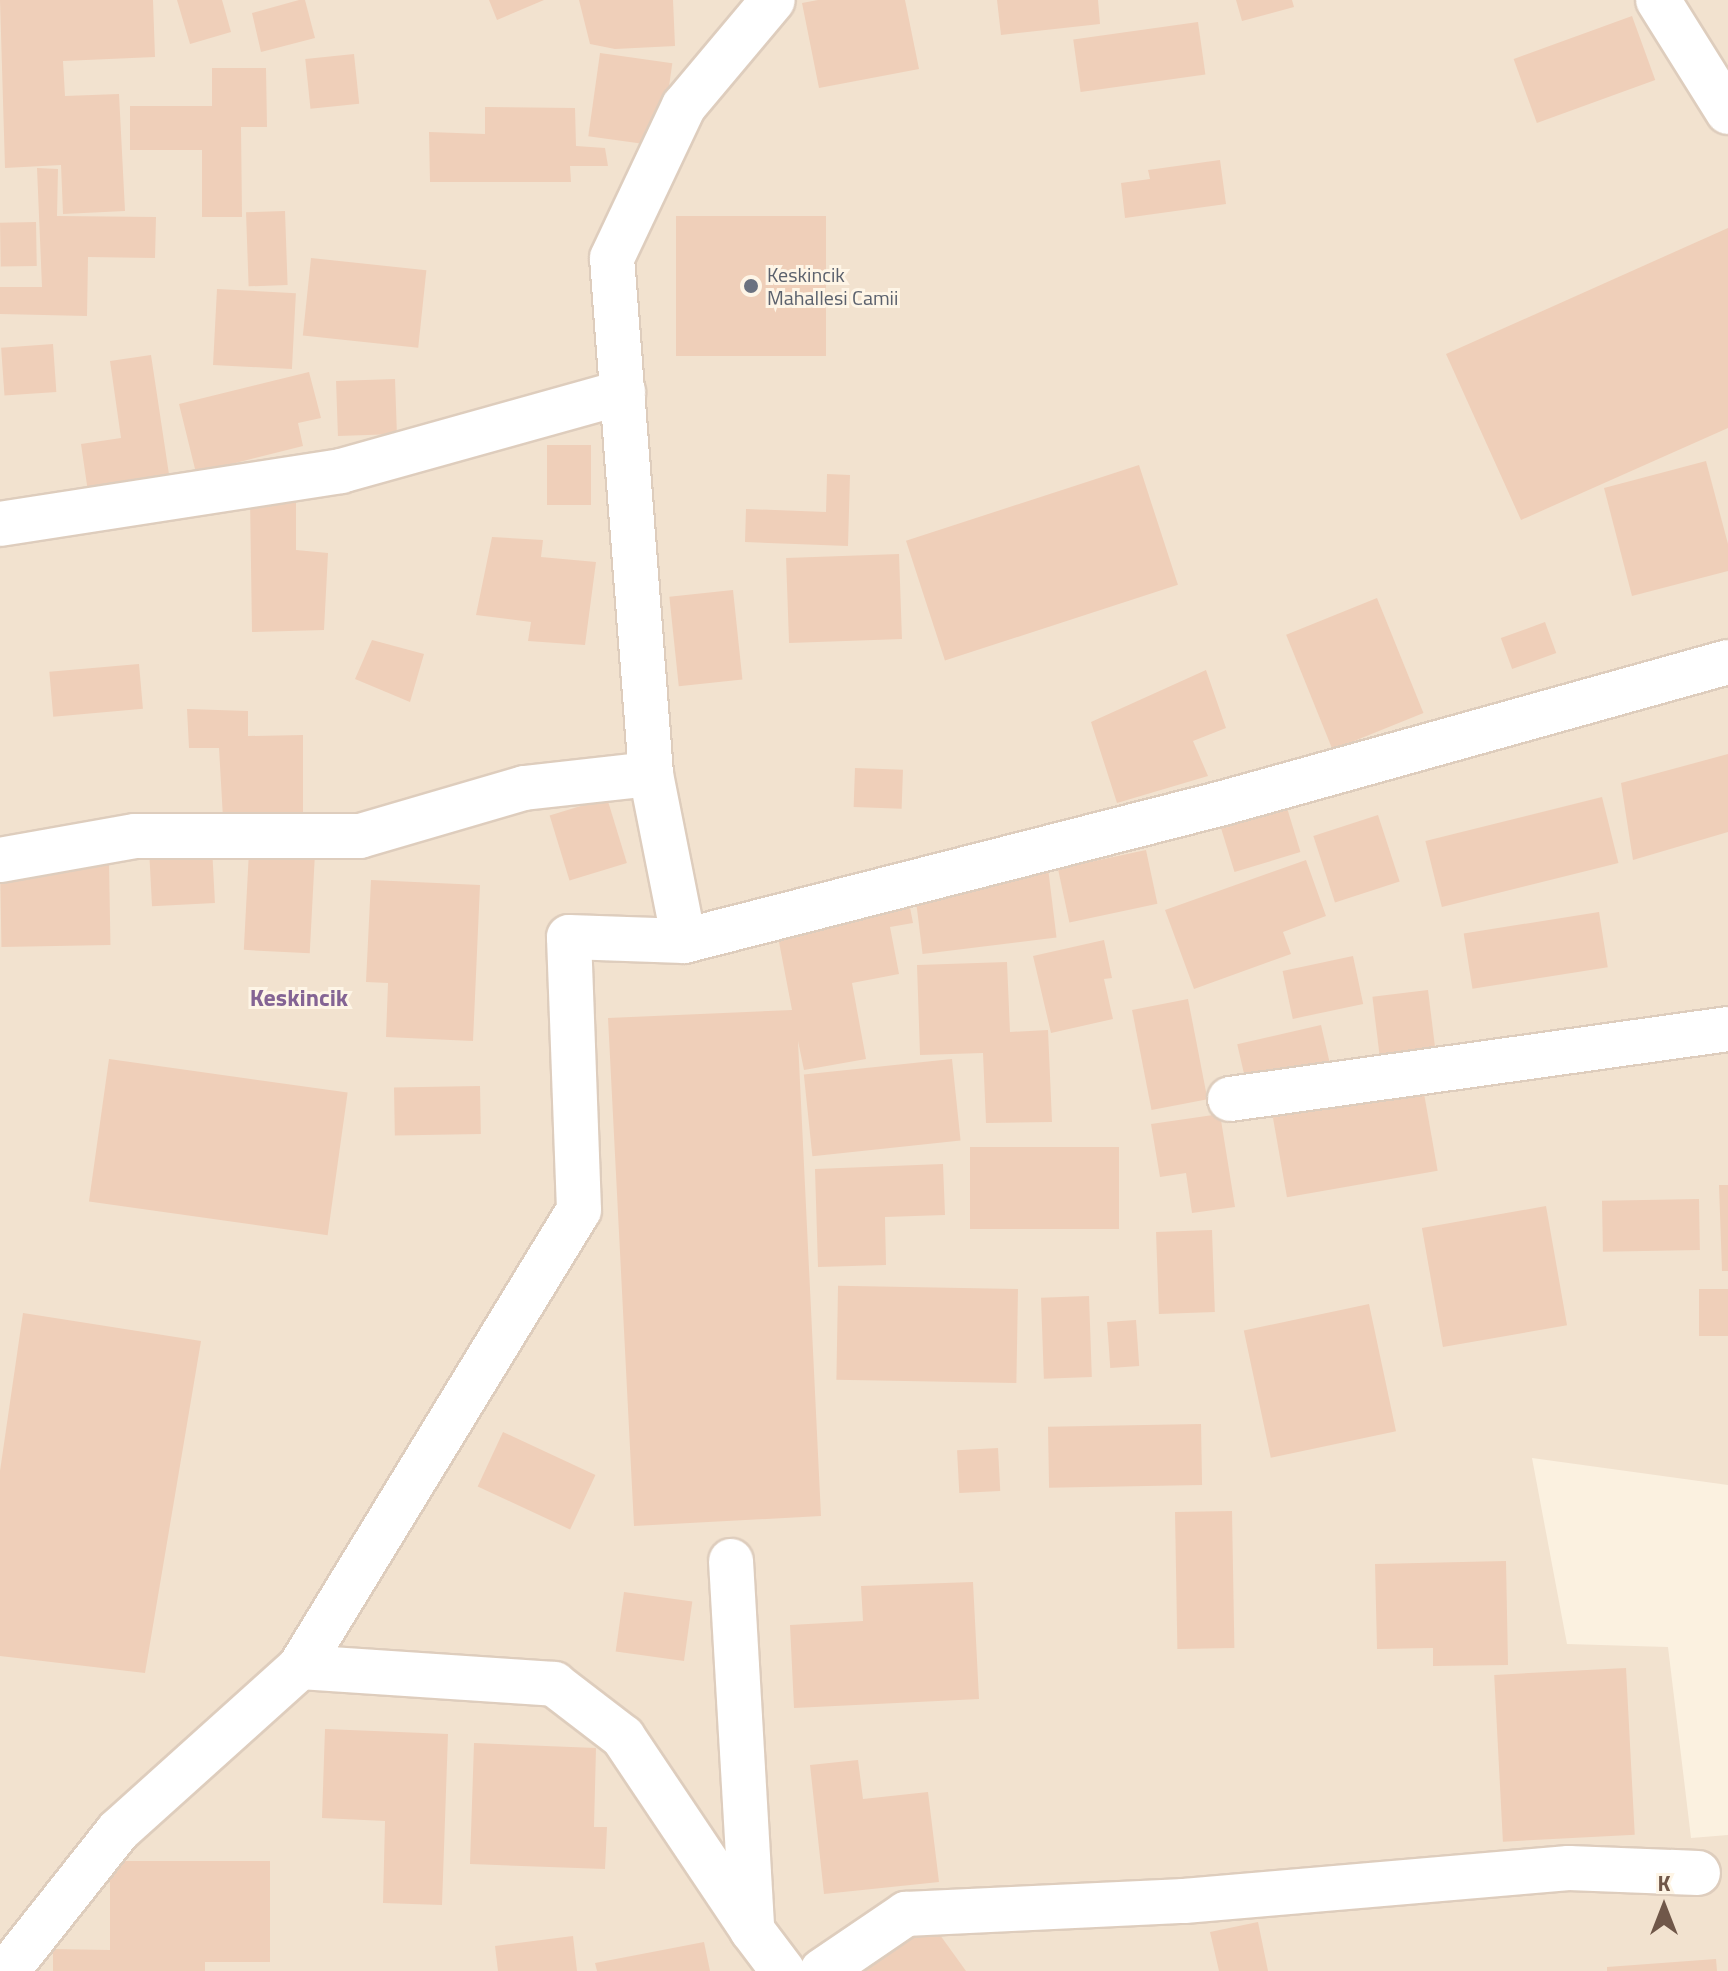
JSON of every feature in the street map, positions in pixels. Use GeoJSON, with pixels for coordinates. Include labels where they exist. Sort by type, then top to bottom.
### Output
{"type":"FeatureCollection","features":[{"type":"Feature","properties":{"kind":"street"},"geometry":{"type":"LineString","coordinates":[[684,941],[651,774],[612,258],[684,106],[773,0]]}},
{"type":"Feature","properties":{"kind":"street"},"geometry":{"type":"LineString","coordinates":[[1658,0],[1728,112]]}},
{"type":"Feature","properties":{"kind":"street"},"geometry":{"type":"LineString","coordinates":[[0,524],[341,471],[623,392]]}},
{"type":"Feature","properties":{"kind":"street"},"geometry":{"type":"LineString","coordinates":[[7,1971],[118,1831],[300,1667],[579,1210],[569,937],[684,941],[1223,803],[1728,662]]}},
{"type":"Feature","properties":{"kind":"street"},"geometry":{"type":"LineString","coordinates":[[0,860],[135,836],[360,836],[524,788],[651,774]]}},
{"type":"Feature","properties":{"kind":"street"},"geometry":{"type":"LineString","coordinates":[[1230,1099],[1728,1029]]}},
{"type":"Feature","properties":{"kind":"street"},"geometry":{"type":"LineString","coordinates":[[731,1561],[752,1930]]}},
{"type":"Feature","properties":{"kind":"street"},"geometry":{"type":"LineString","coordinates":[[300,1667],[554,1684],[623,1737],[752,1930],[783,1971]]}},
{"type":"Feature","properties":{"kind":"street"},"geometry":{"type":"LineString","coordinates":[[822,1971],[906,1914],[1184,1901],[1569,1868],[1698,1873]]}},
{"type":"Feature","properties":{"kind":"shaded area"},"geometry":{"type":"Polygon","coordinates":[[[0,0],[1728,0],[1728,1485],[1532,1458],[1567,1644],[1668,1647],[1691,1838],[1728,1835],[1728,1971],[0,1971],[0,0]]]}},
{"type":"Feature","properties":{"kind":"building"},"geometry":{"type":"Polygon","coordinates":[[[0,0],[153,0],[155,57],[63,61],[65,96],[119,94],[125,211],[63,214],[61,165],[5,168],[0,0]]]}},
{"type":"Feature","properties":{"kind":"building"},"geometry":{"type":"Polygon","coordinates":[[[177,0],[222,0],[231,32],[190,44],[177,0]]]}},
{"type":"Feature","properties":{"kind":"building"},"geometry":{"type":"Polygon","coordinates":[[[305,0],[315,38],[261,52],[252,13],[305,0]]]}},
{"type":"Feature","properties":{"kind":"building"},"geometry":{"type":"Polygon","coordinates":[[[489,0],[544,0],[497,20],[489,0]]]}},
{"type":"Feature","properties":{"kind":"building"},"geometry":{"type":"Polygon","coordinates":[[[579,0],[673,0],[675,46],[615,49],[590,44],[579,0]]]}},
{"type":"Feature","properties":{"kind":"building"},"geometry":{"type":"Polygon","coordinates":[[[818,0],[905,0],[919,69],[819,88],[802,3],[818,0]]]}},
{"type":"Feature","properties":{"kind":"building"},"geometry":{"type":"Polygon","coordinates":[[[997,0],[1098,0],[1100,24],[1001,35],[997,0]]]}},
{"type":"Feature","properties":{"kind":"building"},"geometry":{"type":"Polygon","coordinates":[[[1236,0],[1292,0],[1294,7],[1242,21],[1236,0]]]}},
{"type":"Feature","properties":{"kind":"building"},"geometry":{"type":"Polygon","coordinates":[[[1632,16],[1655,80],[1537,123],[1514,59],[1632,16]]]}},
{"type":"Feature","properties":{"kind":"building"},"geometry":{"type":"Polygon","coordinates":[[[1198,22],[1205,74],[1081,92],[1073,40],[1198,22]]]}},
{"type":"Feature","properties":{"kind":"building"},"geometry":{"type":"Polygon","coordinates":[[[600,53],[672,63],[661,146],[588,136],[600,53]]]}},
{"type":"Feature","properties":{"kind":"building"},"geometry":{"type":"Polygon","coordinates":[[[354,54],[359,104],[310,109],[305,59],[354,54]]]}},
{"type":"Feature","properties":{"kind":"building"},"geometry":{"type":"Polygon","coordinates":[[[212,68],[266,68],[267,127],[241,127],[242,217],[202,217],[202,150],[130,150],[130,106],[212,106],[212,68]]]}},
{"type":"Feature","properties":{"kind":"building"},"geometry":{"type":"Polygon","coordinates":[[[485,107],[575,108],[576,146],[605,148],[608,166],[570,166],[571,182],[430,182],[429,132],[485,134],[485,107]]]}},
{"type":"Feature","properties":{"kind":"building"},"geometry":{"type":"Polygon","coordinates":[[[1220,160],[1226,204],[1125,218],[1121,183],[1150,179],[1148,170],[1220,160]]]}},
{"type":"Feature","properties":{"kind":"building"},"geometry":{"type":"Polygon","coordinates":[[[37,168],[58,169],[57,216],[156,217],[155,258],[88,257],[87,316],[0,314],[0,287],[42,287],[37,168]]]}},
{"type":"Feature","properties":{"kind":"building"},"geometry":{"type":"Polygon","coordinates":[[[285,211],[288,285],[249,286],[246,212],[285,211]]]}},
{"type":"Feature","properties":{"kind":"building","name":"Keskincik Mahallesi Camii"},"geometry":{"type":"Polygon","coordinates":[[[676,216],[826,216],[826,356],[676,356],[676,216]]]}},
{"type":"Feature","properties":{"kind":"building"},"geometry":{"type":"Polygon","coordinates":[[[36,222],[37,266],[1,267],[0,223],[36,222]]]}},
{"type":"Feature","properties":{"kind":"building"},"geometry":{"type":"Polygon","coordinates":[[[1728,228],[1728,428],[1521,520],[1446,354],[1728,228]]]}},
{"type":"Feature","properties":{"kind":"building"},"geometry":{"type":"Polygon","coordinates":[[[311,258],[426,270],[418,348],[303,336],[311,258]]]}},
{"type":"Feature","properties":{"kind":"building"},"geometry":{"type":"Polygon","coordinates":[[[217,289],[296,293],[292,369],[213,365],[217,289]]]}},
{"type":"Feature","properties":{"kind":"building"},"geometry":{"type":"Polygon","coordinates":[[[53,344],[56,392],[4,396],[1,348],[53,344]]]}},
{"type":"Feature","properties":{"kind":"building"},"geometry":{"type":"Polygon","coordinates":[[[151,355],[170,481],[88,492],[81,444],[121,438],[110,361],[151,355]]]}},
{"type":"Feature","properties":{"kind":"building"},"geometry":{"type":"Polygon","coordinates":[[[309,372],[321,418],[298,423],[303,446],[196,473],[179,404],[309,372]]]}},
{"type":"Feature","properties":{"kind":"building"},"geometry":{"type":"Polygon","coordinates":[[[395,379],[397,434],[338,436],[336,381],[395,379]]]}},
{"type":"Feature","properties":{"kind":"building"},"geometry":{"type":"Polygon","coordinates":[[[547,445],[591,445],[591,505],[547,505],[547,445]]]}},
{"type":"Feature","properties":{"kind":"building"},"geometry":{"type":"Polygon","coordinates":[[[1706,461],[1728,544],[1728,571],[1632,596],[1604,488],[1706,461]]]}},
{"type":"Feature","properties":{"kind":"building"},"geometry":{"type":"Polygon","coordinates":[[[1139,465],[1178,585],[945,661],[906,541],[1139,465]]]}},
{"type":"Feature","properties":{"kind":"building"},"geometry":{"type":"Polygon","coordinates":[[[827,474],[850,475],[848,546],[745,542],[746,509],[826,512],[827,474]]]}},
{"type":"Feature","properties":{"kind":"building"},"geometry":{"type":"Polygon","coordinates":[[[296,495],[296,550],[328,553],[324,630],[252,632],[250,498],[296,495]]]}},
{"type":"Feature","properties":{"kind":"building"},"geometry":{"type":"Polygon","coordinates":[[[492,537],[543,540],[541,557],[596,562],[585,645],[528,641],[531,622],[476,615],[492,537]]]}},
{"type":"Feature","properties":{"kind":"building"},"geometry":{"type":"Polygon","coordinates":[[[899,554],[902,639],[789,643],[786,558],[899,554]]]}},
{"type":"Feature","properties":{"kind":"building"},"geometry":{"type":"Polygon","coordinates":[[[733,590],[742,680],[679,686],[669,597],[733,590]]]}},
{"type":"Feature","properties":{"kind":"building"},"geometry":{"type":"Polygon","coordinates":[[[1377,598],[1423,713],[1333,750],[1286,635],[1377,598]]]}},
{"type":"Feature","properties":{"kind":"building"},"geometry":{"type":"Polygon","coordinates":[[[1545,622],[1556,653],[1512,669],[1501,638],[1545,622]]]}},
{"type":"Feature","properties":{"kind":"building"},"geometry":{"type":"Polygon","coordinates":[[[372,640],[424,654],[410,702],[355,679],[372,640]]]}},
{"type":"Feature","properties":{"kind":"building"},"geometry":{"type":"Polygon","coordinates":[[[139,664],[143,709],[53,717],[49,672],[139,664]]]}},
{"type":"Feature","properties":{"kind":"building"},"geometry":{"type":"Polygon","coordinates":[[[1206,670],[1226,728],[1193,741],[1208,776],[1117,803],[1091,722],[1206,670]]]}},
{"type":"Feature","properties":{"kind":"building"},"geometry":{"type":"Polygon","coordinates":[[[187,709],[248,711],[248,736],[303,735],[303,817],[223,818],[219,748],[189,748],[187,709]]]}},
{"type":"Feature","properties":{"kind":"building"},"geometry":{"type":"Polygon","coordinates":[[[1728,754],[1728,832],[1633,860],[1621,783],[1728,754]]]}},
{"type":"Feature","properties":{"kind":"building"},"geometry":{"type":"Polygon","coordinates":[[[855,768],[903,770],[902,809],[854,807],[855,768]]]}},
{"type":"Feature","properties":{"kind":"building"},"geometry":{"type":"Polygon","coordinates":[[[1280,785],[1300,852],[1234,872],[1214,805],[1280,785]]]}},
{"type":"Feature","properties":{"kind":"building"},"geometry":{"type":"Polygon","coordinates":[[[1602,797],[1618,863],[1442,907],[1425,841],[1602,797]]]}},
{"type":"Feature","properties":{"kind":"building"},"geometry":{"type":"Polygon","coordinates":[[[607,798],[627,863],[570,881],[550,816],[607,798]]]}},
{"type":"Feature","properties":{"kind":"building"},"geometry":{"type":"Polygon","coordinates":[[[1378,815],[1400,882],[1335,903],[1313,836],[1378,815]]]}},
{"type":"Feature","properties":{"kind":"building"},"geometry":{"type":"Polygon","coordinates":[[[212,847],[215,903],[152,906],[149,850],[212,847]]]}},
{"type":"Feature","properties":{"kind":"building"},"geometry":{"type":"Polygon","coordinates":[[[1146,850],[1157,904],[1069,923],[1058,869],[1146,850]]]}},
{"type":"Feature","properties":{"kind":"building"},"geometry":{"type":"Polygon","coordinates":[[[249,851],[315,854],[310,953],[244,950],[249,851]]]}},
{"type":"Feature","properties":{"kind":"building"},"geometry":{"type":"Polygon","coordinates":[[[1306,860],[1326,916],[1283,932],[1291,954],[1194,989],[1165,910],[1306,860]]]}},
{"type":"Feature","properties":{"kind":"building"},"geometry":{"type":"Polygon","coordinates":[[[109,862],[110,945],[1,947],[0,864],[109,862]]]}},
{"type":"Feature","properties":{"kind":"building"},"geometry":{"type":"Polygon","coordinates":[[[1048,868],[1057,937],[923,954],[914,884],[1048,868]]]}},
{"type":"Feature","properties":{"kind":"building"},"geometry":{"type":"Polygon","coordinates":[[[371,880],[480,885],[473,1041],[386,1037],[388,983],[366,982],[371,880]]]}},
{"type":"Feature","properties":{"kind":"building"},"geometry":{"type":"Polygon","coordinates":[[[908,897],[913,923],[890,927],[899,974],[852,983],[866,1059],[804,1070],[798,1041],[821,1516],[634,1526],[608,1018],[792,1010],[775,921],[908,897]]]}},
{"type":"Feature","properties":{"kind":"building"},"geometry":{"type":"Polygon","coordinates":[[[1599,912],[1608,967],[1472,989],[1464,933],[1599,912]]]}},
{"type":"Feature","properties":{"kind":"building"},"geometry":{"type":"Polygon","coordinates":[[[1104,940],[1112,978],[1104,979],[1113,1019],[1051,1033],[1033,956],[1104,940]]]}},
{"type":"Feature","properties":{"kind":"building"},"geometry":{"type":"Polygon","coordinates":[[[1353,956],[1363,1004],[1293,1019],[1283,971],[1353,956]]]}},
{"type":"Feature","properties":{"kind":"building"},"geometry":{"type":"Polygon","coordinates":[[[1007,962],[1010,1032],[1048,1030],[1052,1122],[986,1123],[983,1053],[920,1055],[917,965],[1007,962]]]}},
{"type":"Feature","properties":{"kind":"building"},"geometry":{"type":"Polygon","coordinates":[[[1428,990],[1437,1061],[1381,1068],[1372,997],[1428,990]]]}},
{"type":"Feature","properties":{"kind":"building"},"geometry":{"type":"Polygon","coordinates":[[[1188,999],[1207,1099],[1152,1110],[1132,1010],[1188,999]]]}},
{"type":"Feature","properties":{"kind":"building"},"geometry":{"type":"Polygon","coordinates":[[[1321,1025],[1332,1072],[1248,1091],[1237,1044],[1321,1025]]]}},
{"type":"Feature","properties":{"kind":"building"},"geometry":{"type":"Polygon","coordinates":[[[109,1059],[348,1093],[328,1235],[89,1202],[109,1059]]]}},
{"type":"Feature","properties":{"kind":"building"},"geometry":{"type":"Polygon","coordinates":[[[952,1059],[961,1141],[812,1156],[804,1075],[952,1059]]]}},
{"type":"Feature","properties":{"kind":"building"},"geometry":{"type":"Polygon","coordinates":[[[1422,1082],[1438,1171],[1287,1197],[1271,1109],[1422,1082]]]}},
{"type":"Feature","properties":{"kind":"building"},"geometry":{"type":"Polygon","coordinates":[[[480,1086],[481,1134],[395,1135],[394,1088],[480,1086]]]}},
{"type":"Feature","properties":{"kind":"building"},"geometry":{"type":"Polygon","coordinates":[[[1220,1114],[1235,1207],[1192,1213],[1186,1173],[1160,1177],[1151,1124],[1220,1114]]]}},
{"type":"Feature","properties":{"kind":"building"},"geometry":{"type":"Polygon","coordinates":[[[970,1147],[1119,1147],[1119,1229],[970,1229],[970,1147]]]}},
{"type":"Feature","properties":{"kind":"building"},"geometry":{"type":"Polygon","coordinates":[[[943,1164],[945,1215],[885,1217],[886,1265],[818,1267],[815,1169],[943,1164]]]}},
{"type":"Feature","properties":{"kind":"building"},"geometry":{"type":"Polygon","coordinates":[[[1719,1185],[1728,1185],[1728,1271],[1722,1271],[1719,1185]]]}},
{"type":"Feature","properties":{"kind":"building"},"geometry":{"type":"Polygon","coordinates":[[[1699,1199],[1700,1250],[1603,1252],[1602,1201],[1699,1199]]]}},
{"type":"Feature","properties":{"kind":"building"},"geometry":{"type":"Polygon","coordinates":[[[1546,1206],[1567,1325],[1443,1347],[1422,1228],[1546,1206]]]}},
{"type":"Feature","properties":{"kind":"building"},"geometry":{"type":"Polygon","coordinates":[[[1212,1230],[1215,1312],[1159,1314],[1156,1232],[1212,1230]]]}},
{"type":"Feature","properties":{"kind":"building"},"geometry":{"type":"Polygon","coordinates":[[[838,1286],[1018,1289],[1016,1383],[836,1380],[838,1286]]]}},
{"type":"Feature","properties":{"kind":"building"},"geometry":{"type":"Polygon","coordinates":[[[1699,1289],[1728,1289],[1728,1336],[1699,1336],[1699,1289]]]}},
{"type":"Feature","properties":{"kind":"building"},"geometry":{"type":"Polygon","coordinates":[[[1089,1296],[1092,1377],[1044,1379],[1041,1298],[1089,1296]]]}},
{"type":"Feature","properties":{"kind":"building"},"geometry":{"type":"Polygon","coordinates":[[[1369,1304],[1396,1431],[1271,1458],[1244,1331],[1369,1304]]]}},
{"type":"Feature","properties":{"kind":"building"},"geometry":{"type":"Polygon","coordinates":[[[23,1313],[201,1341],[145,1673],[0,1656],[0,1471],[23,1313]]]}},
{"type":"Feature","properties":{"kind":"building"},"geometry":{"type":"Polygon","coordinates":[[[1136,1320],[1139,1366],[1110,1368],[1107,1322],[1136,1320]]]}},
{"type":"Feature","properties":{"kind":"building"},"geometry":{"type":"Polygon","coordinates":[[[1201,1424],[1202,1485],[1049,1488],[1048,1427],[1201,1424]]]}},
{"type":"Feature","properties":{"kind":"building"},"geometry":{"type":"Polygon","coordinates":[[[503,1432],[595,1475],[570,1529],[478,1486],[503,1432]]]}},
{"type":"Feature","properties":{"kind":"building"},"geometry":{"type":"Polygon","coordinates":[[[998,1448],[1000,1491],[959,1493],[957,1450],[998,1448]]]}},
{"type":"Feature","properties":{"kind":"building"},"geometry":{"type":"Polygon","coordinates":[[[1232,1511],[1234,1648],[1177,1649],[1175,1512],[1232,1511]]]}},
{"type":"Feature","properties":{"kind":"building"},"geometry":{"type":"Polygon","coordinates":[[[1506,1561],[1508,1665],[1433,1666],[1433,1648],[1377,1649],[1375,1564],[1506,1561]]]}},
{"type":"Feature","properties":{"kind":"building"},"geometry":{"type":"Polygon","coordinates":[[[973,1582],[979,1699],[794,1708],[790,1625],[863,1621],[861,1586],[973,1582]]]}},
{"type":"Feature","properties":{"kind":"building"},"geometry":{"type":"Polygon","coordinates":[[[624,1592],[692,1602],[684,1661],[616,1651],[624,1592]]]}},
{"type":"Feature","properties":{"kind":"building"},"geometry":{"type":"Polygon","coordinates":[[[1626,1668],[1635,1835],[1503,1842],[1494,1675],[1626,1668]]]}},
{"type":"Feature","properties":{"kind":"building"},"geometry":{"type":"Polygon","coordinates":[[[325,1729],[448,1734],[442,1905],[383,1903],[385,1821],[322,1818],[325,1729]]]}},
{"type":"Feature","properties":{"kind":"building"},"geometry":{"type":"Polygon","coordinates":[[[474,1743],[596,1748],[594,1827],[607,1827],[605,1869],[470,1864],[474,1743]]]}},
{"type":"Feature","properties":{"kind":"building"},"geometry":{"type":"Polygon","coordinates":[[[858,1760],[863,1799],[928,1792],[939,1882],[824,1894],[810,1765],[858,1760]]]}},
{"type":"Feature","properties":{"kind":"building"},"geometry":{"type":"Polygon","coordinates":[[[110,1861],[270,1861],[270,1962],[205,1962],[205,1971],[53,1971],[53,1949],[110,1950],[110,1861]]]}},
{"type":"Feature","properties":{"kind":"building"},"geometry":{"type":"Polygon","coordinates":[[[927,1917],[966,1971],[859,1971],[927,1917]]]}},
{"type":"Feature","properties":{"kind":"building"},"geometry":{"type":"Polygon","coordinates":[[[1258,1922],[1268,1971],[1219,1971],[1210,1932],[1258,1922]]]}},
{"type":"Feature","properties":{"kind":"building"},"geometry":{"type":"Polygon","coordinates":[[[573,1936],[577,1971],[498,1971],[495,1946],[573,1936]]]}},
{"type":"Feature","properties":{"kind":"building"},"geometry":{"type":"Polygon","coordinates":[[[704,1942],[710,1971],[597,1971],[595,1963],[704,1942]]]}},
{"type":"Feature","properties":{"kind":"building"},"geometry":{"type":"Polygon","coordinates":[[[1716,1959],[1717,1971],[1607,1971],[1607,1967],[1716,1959]]]}},
{"type":"Feature","properties":{"kind":"place","name":"Keskincik Mahallesi Camii"},"geometry":{"type":"Point","coordinates":[751,286]}},
{"type":"Feature","properties":{"kind":"district","name":"Keskincik"},"geometry":{"type":"Point","coordinates":[299,998]}}]}
